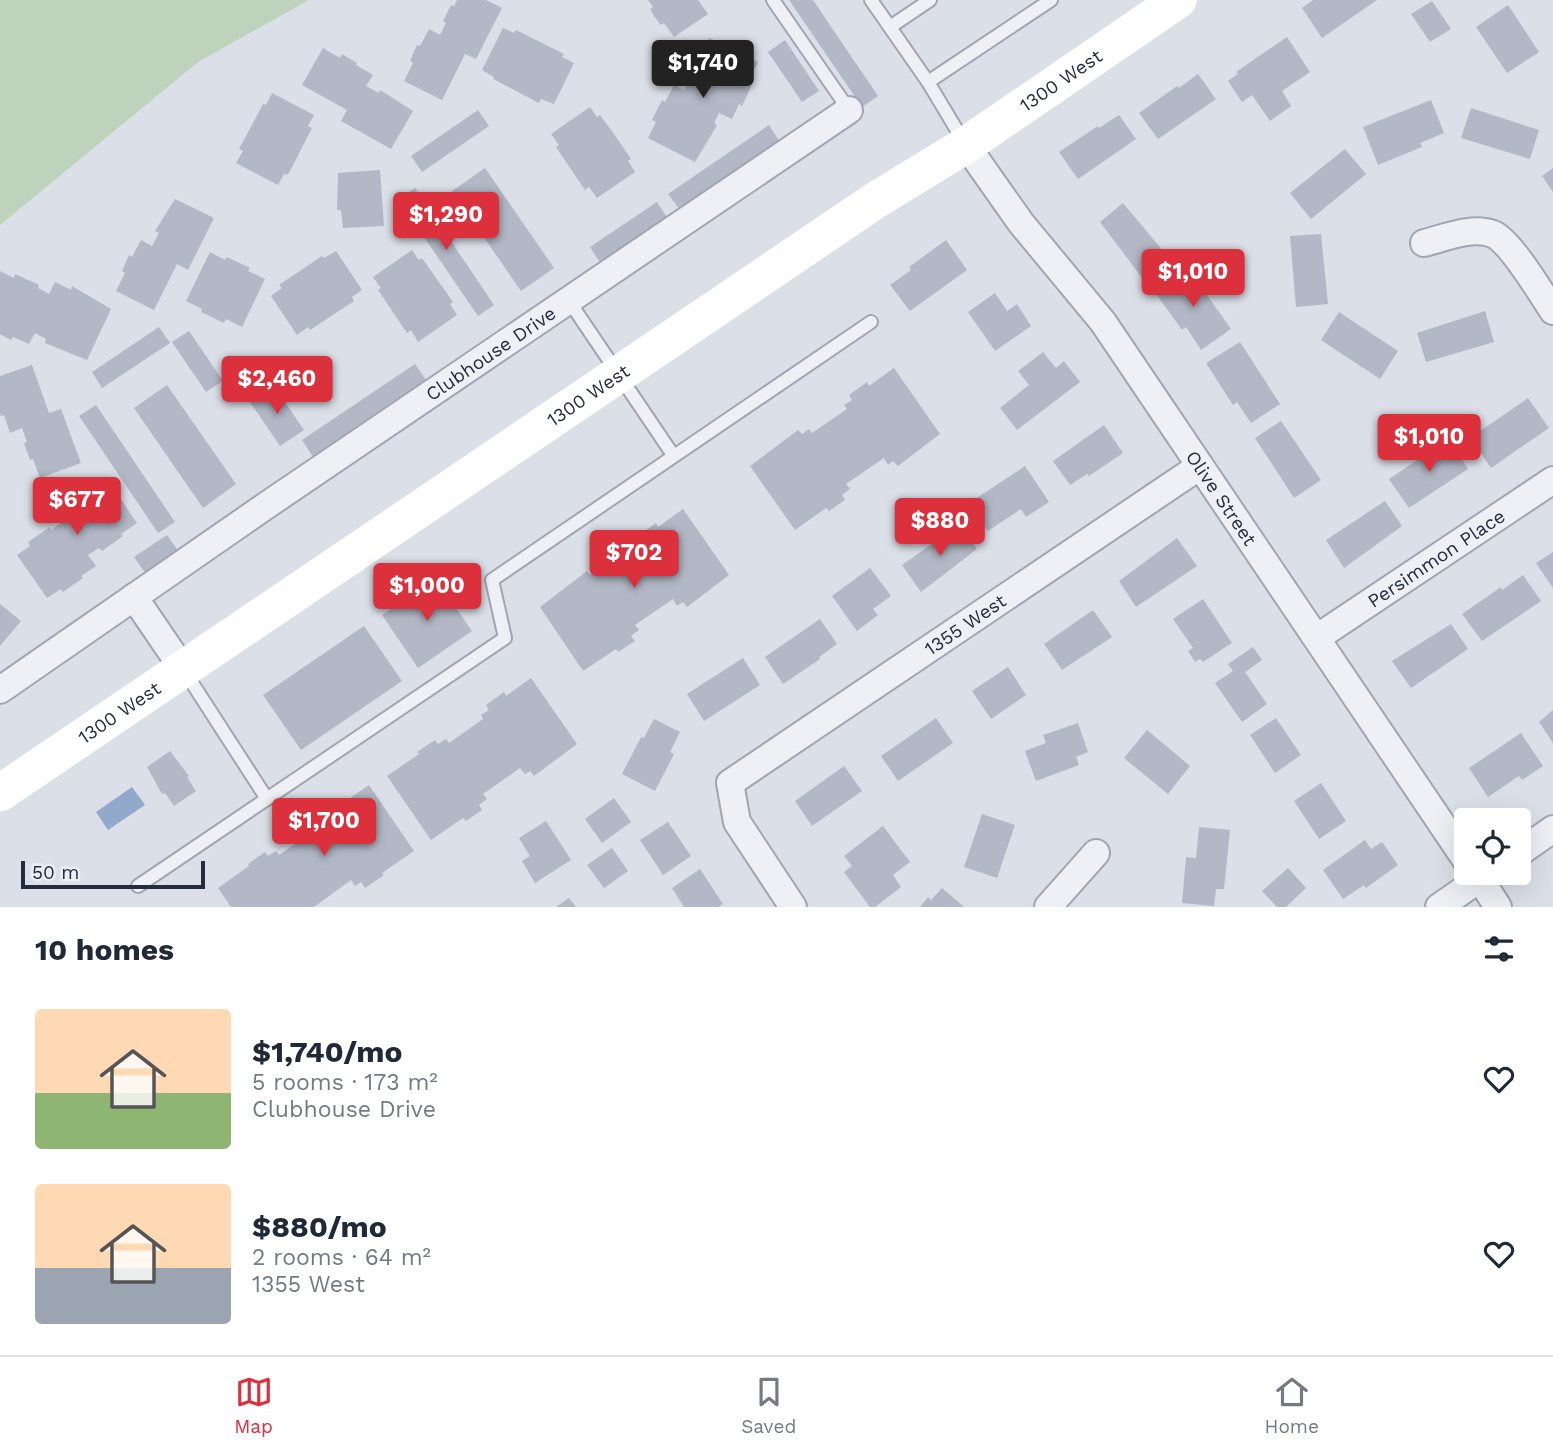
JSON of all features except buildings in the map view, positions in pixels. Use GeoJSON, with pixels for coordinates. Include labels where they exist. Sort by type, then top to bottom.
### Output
{"type":"FeatureCollection","features":[{"type":"Feature","properties":{"kind":"street","name":"1300 West"},"geometry":{"type":"LineString","coordinates":[[0,793],[618,374],[877,200],[966,145],[1178,0]]}},
{"type":"Feature","properties":{"kind":"street","name":"Clubhouse Drive"},"geometry":{"type":"LineString","coordinates":[[0,691],[849,110]]}},
{"type":"Feature","properties":{"kind":"street","name":"Olive Street"},"geometry":{"type":"LineString","coordinates":[[966,145],[1021,223],[1103,322],[1454,836]]}},
{"type":"Feature","properties":{"kind":"street"},"geometry":{"type":"LineString","coordinates":[[1424,243],[1468,232],[1494,234],[1518,257],[1553,311]]}},
{"type":"Feature","properties":{"kind":"street","name":"1355 West"},"geometry":{"type":"LineString","coordinates":[[793,907],[737,822],[730,783],[1200,466]]}},
{"type":"Feature","properties":{"kind":"street","name":"Persimmon Place"},"geometry":{"type":"LineString","coordinates":[[1318,637],[1553,480]]}},
{"type":"Feature","properties":{"kind":"street"},"geometry":{"type":"LineString","coordinates":[[134,597],[183,669]]}},
{"type":"Feature","properties":{"kind":"street"},"geometry":{"type":"LineString","coordinates":[[1531,844],[1553,829]]}},
{"type":"Feature","properties":{"kind":"street"},"geometry":{"type":"LineString","coordinates":[[1048,907],[1096,853]]}},
{"type":"Feature","properties":{"kind":"street"},"geometry":{"type":"LineString","coordinates":[[1439,907],[1463,885]]}},
{"type":"Feature","properties":{"kind":"street","name":"Olive Street"},"geometry":{"type":"LineString","coordinates":[[1486,885],[1499,907]]}},
{"type":"Feature","properties":{"kind":"lane"},"geometry":{"type":"LineString","coordinates":[[774,0],[849,110]]}},
{"type":"Feature","properties":{"kind":"lane"},"geometry":{"type":"LineString","coordinates":[[871,0],[928,82],[966,145]]}},
{"type":"Feature","properties":{"kind":"lane"},"geometry":{"type":"LineString","coordinates":[[890,27],[930,0]]}},
{"type":"Feature","properties":{"kind":"lane"},"geometry":{"type":"LineString","coordinates":[[928,82],[1051,0]]}},
{"type":"Feature","properties":{"kind":"lane"},"geometry":{"type":"LineString","coordinates":[[569,301],[673,455]]}},
{"type":"Feature","properties":{"kind":"lane"},"geometry":{"type":"LineString","coordinates":[[138,886],[505,638],[492,580],[871,323]]}},
{"type":"Feature","properties":{"kind":"lane"},"geometry":{"type":"LineString","coordinates":[[183,669],[267,799]]}},
{"type":"Feature","properties":{"kind":"green space"},"geometry":{"type":"Polygon","coordinates":[[[0,0],[309,0],[198,62],[0,225],[0,0]]]}},
{"type":"Feature","properties":{"kind":"water"},"geometry":{"type":"Polygon","coordinates":[[[132,787],[145,805],[108,830],[96,812],[132,787]]]}}]}
